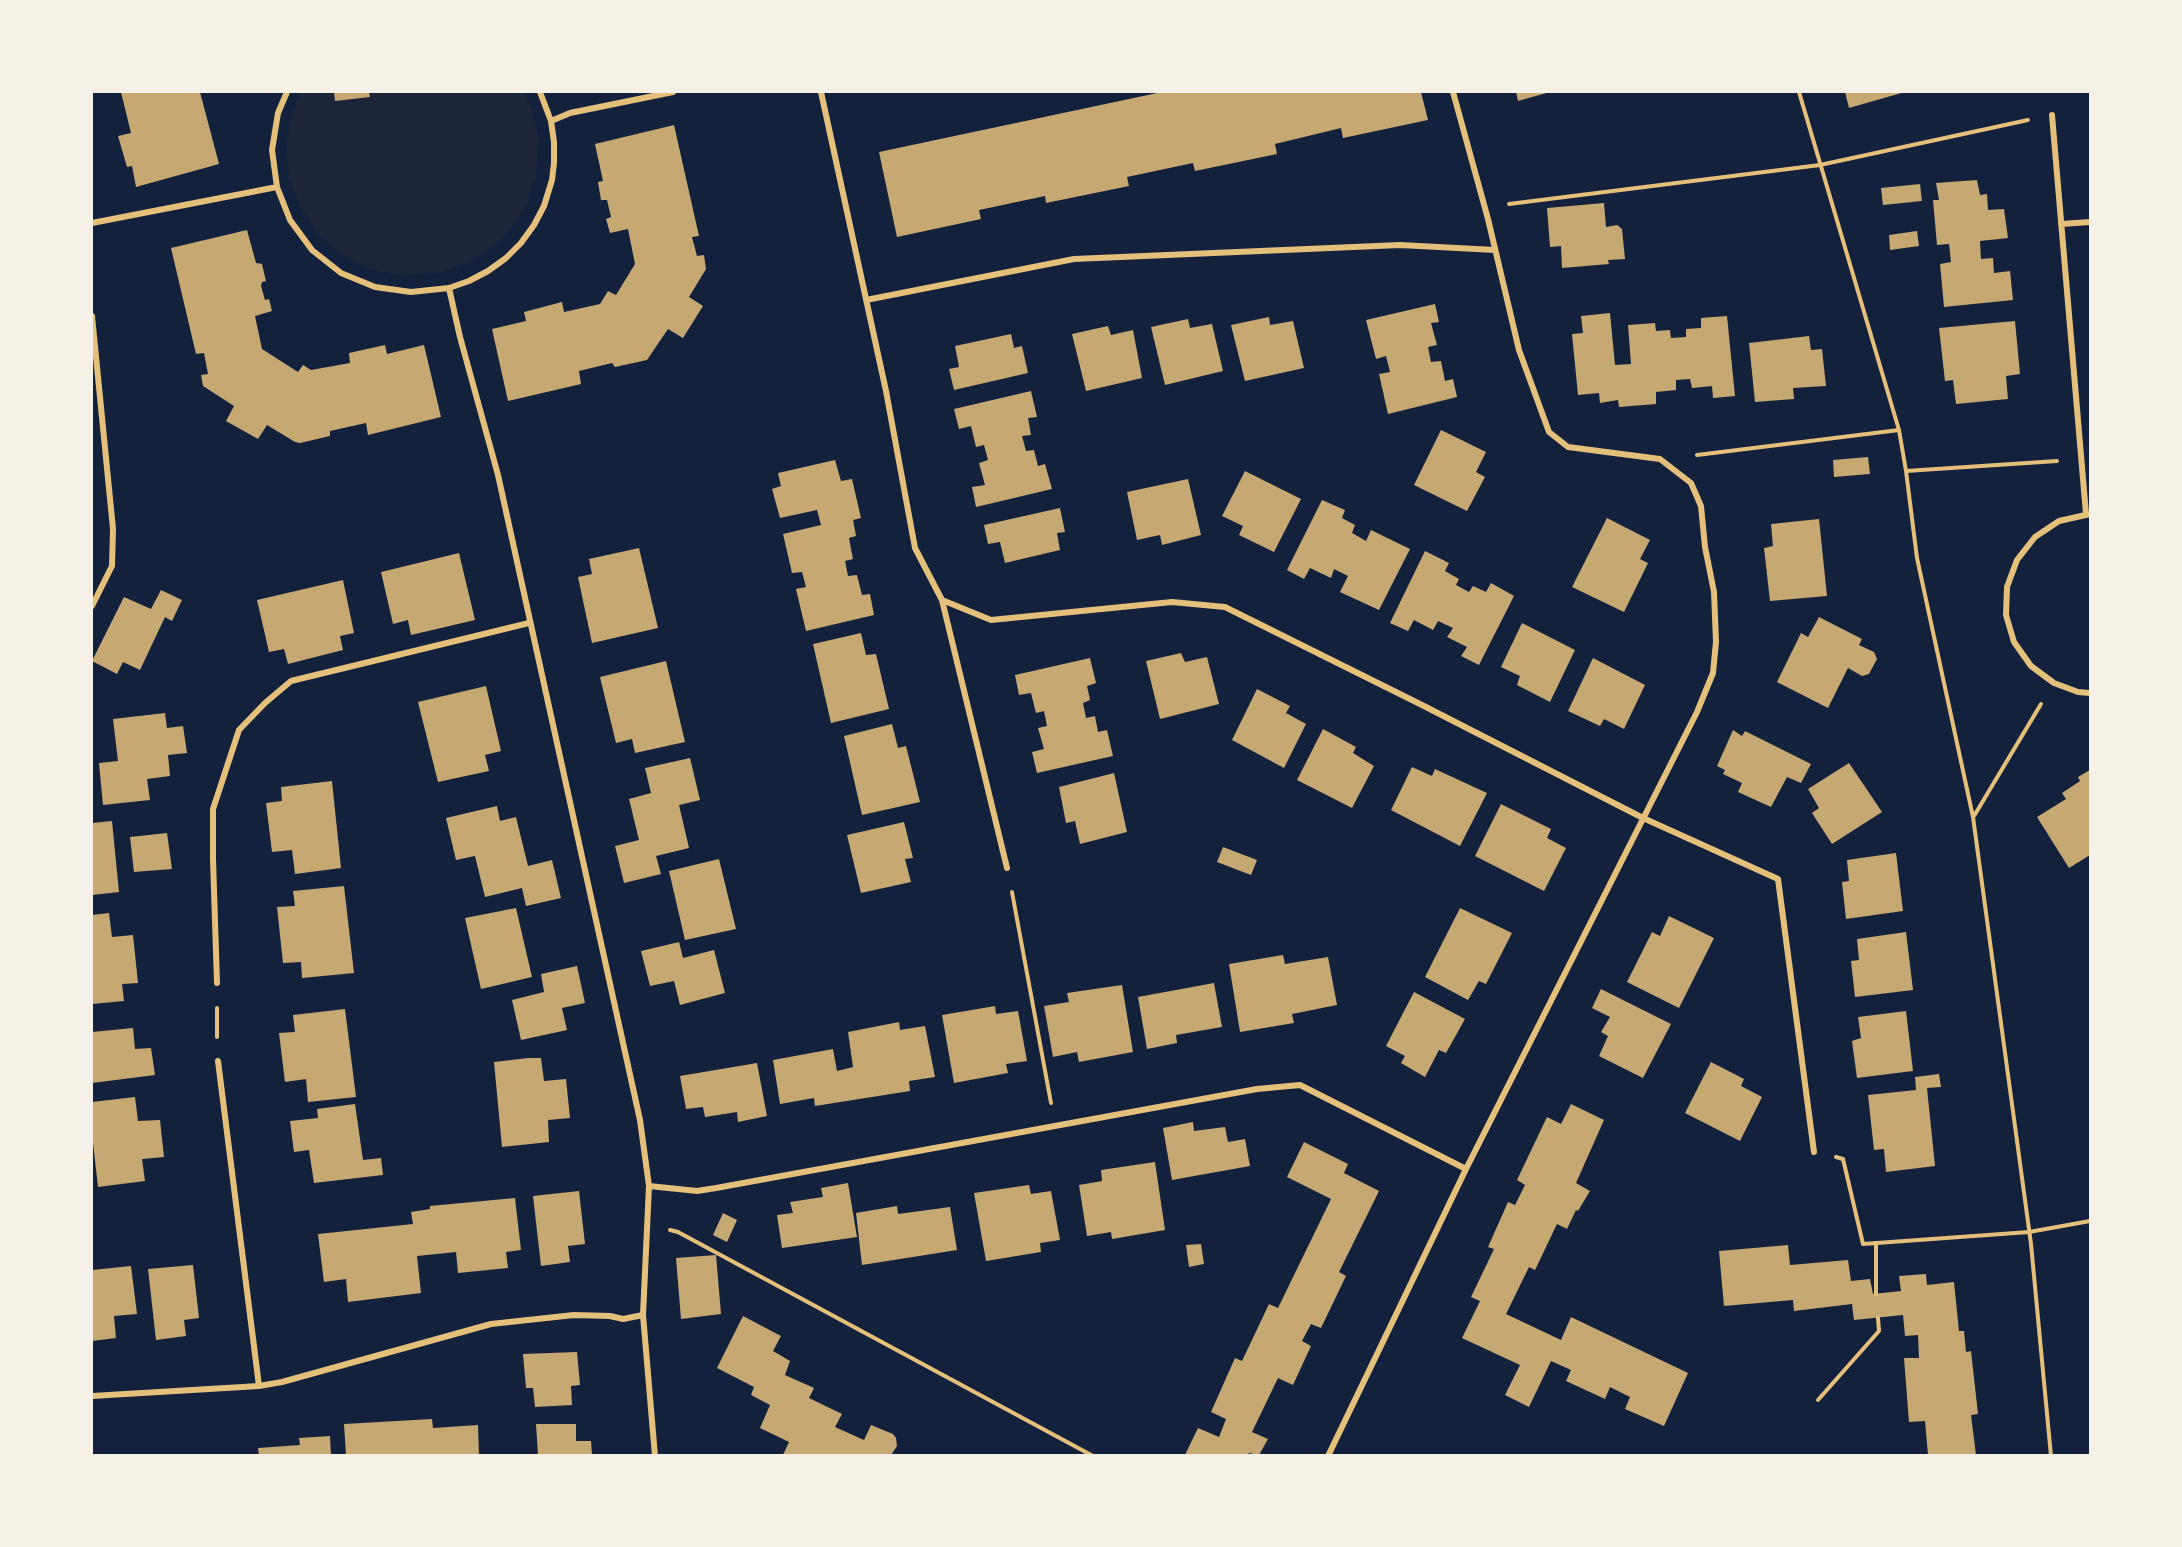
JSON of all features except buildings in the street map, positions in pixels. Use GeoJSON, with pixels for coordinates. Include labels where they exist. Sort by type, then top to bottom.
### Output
{"type":"FeatureCollection","features":[{"type":"Feature","properties":{"kind":"street"},"geometry":{"type":"LineString","coordinates":[[287,92],[278,113],[272,150],[277,187],[290,220],[312,250],[341,273],[375,287],[411,292],[449,288],[469,281],[506,258],[534,225],[544,206],[552,180],[554,142],[551,121],[540,92]]}},
{"type":"Feature","properties":{"kind":"street"},"geometry":{"type":"LineString","coordinates":[[551,121],[570,113],[673,92]]}},
{"type":"Feature","properties":{"kind":"street"},"geometry":{"type":"LineString","coordinates":[[821,92],[886,391],[915,548],[942,600],[1007,868]]}},
{"type":"Feature","properties":{"kind":"street"},"geometry":{"type":"LineString","coordinates":[[1328,1455],[1466,1169],[1697,711],[1713,673],[1716,642],[1714,592],[1705,547],[1701,506],[1691,483],[1660,459],[1568,447],[1549,432],[1519,350],[1453,92]]}},
{"type":"Feature","properties":{"kind":"street"},"geometry":{"type":"LineString","coordinates":[[2052,115],[2081,460],[2088,514],[2059,521],[2035,537],[2017,560],[2007,587],[2006,615],[2014,642],[2031,666],[2054,683],[2078,692],[2091,693]]}},
{"type":"Feature","properties":{"kind":"street"},"geometry":{"type":"LineString","coordinates":[[92,224],[277,187]]}},
{"type":"Feature","properties":{"kind":"street"},"geometry":{"type":"LineString","coordinates":[[2061,224],[2091,222]]}},
{"type":"Feature","properties":{"kind":"street"},"geometry":{"type":"LineString","coordinates":[[866,300],[1074,259],[1400,245],[1495,250]]}},
{"type":"Feature","properties":{"kind":"street"},"geometry":{"type":"LineString","coordinates":[[449,288],[498,475],[640,1120],[649,1186],[643,1315],[655,1455]]}},
{"type":"Feature","properties":{"kind":"street"},"geometry":{"type":"LineString","coordinates":[[92,316],[113,529],[112,566],[92,606]]}},
{"type":"Feature","properties":{"kind":"street"},"geometry":{"type":"LineString","coordinates":[[942,600],[991,620],[1172,602],[1225,607],[1643,818],[1778,879],[1814,1152]]}},
{"type":"Feature","properties":{"kind":"street"},"geometry":{"type":"LineString","coordinates":[[217,983],[213,809],[238,730],[291,681],[529,623]]}},
{"type":"Feature","properties":{"kind":"street"},"geometry":{"type":"LineString","coordinates":[[218,1061],[259,1386]]}},
{"type":"Feature","properties":{"kind":"street"},"geometry":{"type":"LineString","coordinates":[[649,1186],[706,1190],[1257,1089],[1300,1085],[1466,1169]]}},
{"type":"Feature","properties":{"kind":"street"},"geometry":{"type":"LineString","coordinates":[[92,1396],[259,1386],[282,1382],[491,1324],[574,1315],[610,1316],[623,1319],[643,1315]]}},
{"type":"Feature","properties":{"kind":"path"},"geometry":{"type":"LineString","coordinates":[[1799,92],[1899,430],[1917,558],[1973,817],[2030,1232],[2050,1455]]}},
{"type":"Feature","properties":{"kind":"path"},"geometry":{"type":"LineString","coordinates":[[1484,207],[1820,165],[2052,115]]}},
{"type":"Feature","properties":{"kind":"path"},"geometry":{"type":"LineString","coordinates":[[1660,459],[1899,430]]}},
{"type":"Feature","properties":{"kind":"path"},"geometry":{"type":"LineString","coordinates":[[1906,471],[2081,460]]}},
{"type":"Feature","properties":{"kind":"path"},"geometry":{"type":"LineString","coordinates":[[1973,817],[2054,683]]}},
{"type":"Feature","properties":{"kind":"path"},"geometry":{"type":"LineString","coordinates":[[1007,868],[1055,1125]]}},
{"type":"Feature","properties":{"kind":"path"},"geometry":{"type":"LineString","coordinates":[[217,983],[218,1061]]}},
{"type":"Feature","properties":{"kind":"path"},"geometry":{"type":"LineString","coordinates":[[1814,1152],[1843,1159],[1863,1244],[2030,1232],[2091,1221]]}},
{"type":"Feature","properties":{"kind":"path"},"geometry":{"type":"LineString","coordinates":[[646,1224],[678,1232],[1093,1455]]}},
{"type":"Feature","properties":{"kind":"path"},"geometry":{"type":"LineString","coordinates":[[1876,1243],[1876,1294]]}},
{"type":"Feature","properties":{"kind":"path"},"geometry":{"type":"LineString","coordinates":[[1818,1400],[1879,1331],[1878,1318]]}},
{"type":"Feature","properties":{"kind":"shaded area"},"geometry":{"type":"Polygon","coordinates":[[[301,92],[523,92],[530,104],[539,139],[536,175],[524,210],[502,239],[472,261],[438,273],[401,276],[370,269],[342,255],[318,233],[300,207],[289,177],[286,145],[292,113],[301,92]]]}}]}
